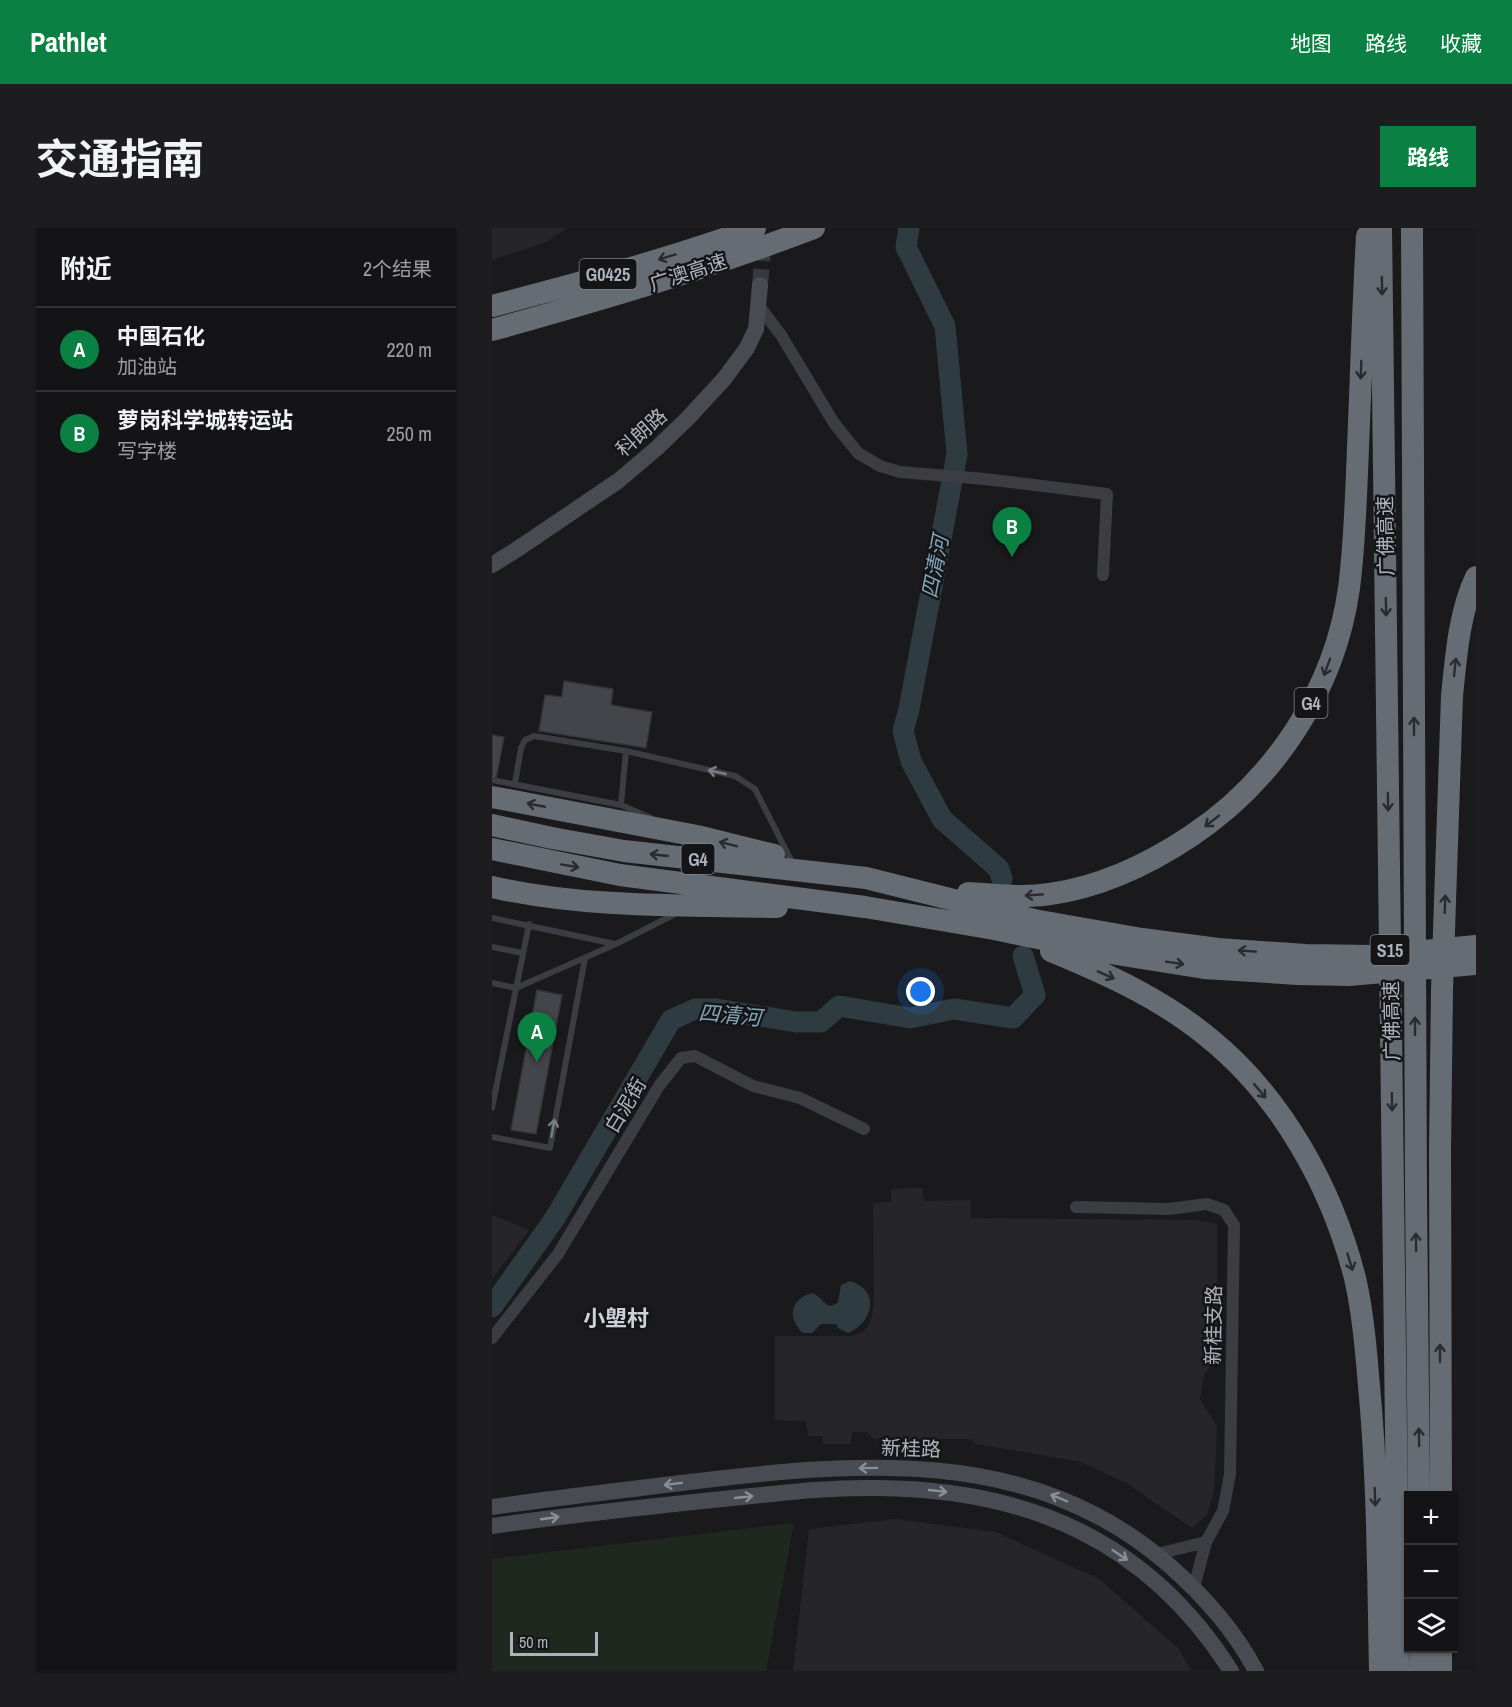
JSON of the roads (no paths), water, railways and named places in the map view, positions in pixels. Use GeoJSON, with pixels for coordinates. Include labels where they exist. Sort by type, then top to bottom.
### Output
{"type":"FeatureCollection","features":[{"type":"Feature","properties":{"kind":"highway","name":"广澳高速"},"geometry":{"type":"LineString","coordinates":[[492,330],[566,310],[726,249],[755,228]]}},
{"type":"Feature","properties":{"kind":"highway","name":"广澳高速"},"geometry":{"type":"LineString","coordinates":[[492,306],[726,249],[782,240],[814,228]]}},
{"type":"Feature","properties":{"kind":"highway","name":"G4"},"geometry":{"type":"LineString","coordinates":[[492,825],[624,851],[866,878],[904,889],[1015,896],[1050,894],[1115,876],[1146,863],[1209,824],[1259,779],[1283,749],[1306,713],[1323,678],[1339,635],[1349,589],[1354,526],[1368,228]]}},
{"type":"Feature","properties":{"kind":"highway","name":"广佛高速"},"geometry":{"type":"LineString","coordinates":[[1381,228],[1399,1671]]}},
{"type":"Feature","properties":{"kind":"highway","name":"广佛高速"},"geometry":{"type":"LineString","coordinates":[[1412,228],[1419,1491]]}},
{"type":"Feature","properties":{"kind":"highway"},"geometry":{"type":"LineString","coordinates":[[492,338],[566,310]]}},
{"type":"Feature","properties":{"kind":"highway"},"geometry":{"type":"LineString","coordinates":[[1441,1491],[1442,990],[1452,696],[1456,654],[1476,577]]}},
{"type":"Feature","properties":{"kind":"highway"},"geometry":{"type":"LineString","coordinates":[[492,796],[697,836],[866,878]]}},
{"type":"Feature","properties":{"kind":"highway","name":"G4"},"geometry":{"type":"LineString","coordinates":[[492,849],[620,874],[865,907],[994,928],[1110,953],[1204,968],[1302,965],[1349,975],[1476,964]]}},
{"type":"Feature","properties":{"kind":"highway"},"geometry":{"type":"LineString","coordinates":[[492,887],[535,897],[625,905],[865,907]]}},
{"type":"Feature","properties":{"kind":"highway"},"geometry":{"type":"LineString","coordinates":[[904,889],[1034,920],[1142,939],[1218,949],[1302,965],[1476,946]]}},
{"type":"Feature","properties":{"kind":"highway"},"geometry":{"type":"LineString","coordinates":[[994,928],[1126,983],[1210,1038],[1242,1069],[1269,1102],[1296,1139],[1319,1179],[1338,1224],[1355,1279],[1365,1341],[1373,1432],[1380,1671]]}},
{"type":"Feature","properties":{"kind":"highway"},"geometry":{"type":"LineString","coordinates":[[1421,1653],[1421,1671]]}},
{"type":"Feature","properties":{"kind":"highway"},"geometry":{"type":"LineString","coordinates":[[1441,1653],[1441,1671]]}},
{"type":"Feature","properties":{"kind":"street","name":"科朗路"},"geometry":{"type":"LineString","coordinates":[[492,565],[618,480],[657,448],[688,418],[747,348],[756,329],[760,285]]}},
{"type":"Feature","properties":{"kind":"street"},"geometry":{"type":"LineString","coordinates":[[759,306],[781,335],[834,423],[858,453],[880,466],[900,472],[977,478],[1107,494],[1104,575]]}},
{"type":"Feature","properties":{"kind":"street","name":"白泥街"},"geometry":{"type":"LineString","coordinates":[[492,1338],[558,1254],[659,1086],[681,1058],[695,1056],[753,1086],[800,1098],[864,1129]]}},
{"type":"Feature","properties":{"kind":"street","name":"新桂支路"},"geometry":{"type":"LineString","coordinates":[[1076,1208],[1169,1209],[1207,1204],[1224,1210],[1234,1225],[1230,1474],[1223,1511],[1206,1542],[1194,1587]]}},
{"type":"Feature","properties":{"kind":"street","name":"新桂路"},"geometry":{"type":"LineString","coordinates":[[492,1507],[742,1476],[871,1468],[951,1471],[1001,1479],[1044,1492],[1103,1518],[1157,1554],[1194,1587],[1236,1638],[1256,1671]]}},
{"type":"Feature","properties":{"kind":"street","name":"新桂路"},"geometry":{"type":"LineString","coordinates":[[492,1526],[622,1509],[837,1488],[920,1489],[987,1498],[1065,1524],[1121,1555],[1178,1602],[1202,1629],[1231,1671]]}},
{"type":"Feature","properties":{"kind":"street"},"geometry":{"type":"LineString","coordinates":[[1157,1554],[1206,1542]]}},
{"type":"Feature","properties":{"kind":"lane"},"geometry":{"type":"LineString","coordinates":[[515,783],[521,748],[525,740],[534,736],[626,752],[735,776],[755,789],[791,860]]}},
{"type":"Feature","properties":{"kind":"lane"},"geometry":{"type":"LineString","coordinates":[[621,805],[626,752]]}},
{"type":"Feature","properties":{"kind":"lane"},"geometry":{"type":"LineString","coordinates":[[492,780],[621,805],[653,818]]}},
{"type":"Feature","properties":{"kind":"lane"},"geometry":{"type":"LineString","coordinates":[[664,823],[697,836]]}},
{"type":"Feature","properties":{"kind":"lane"},"geometry":{"type":"LineString","coordinates":[[492,983],[516,988],[616,944],[690,905]]}},
{"type":"Feature","properties":{"kind":"lane"},"geometry":{"type":"LineString","coordinates":[[492,918],[616,944]]}},
{"type":"Feature","properties":{"kind":"lane"},"geometry":{"type":"LineString","coordinates":[[492,1108],[495,1079],[529,924]]}},
{"type":"Feature","properties":{"kind":"lane"},"geometry":{"type":"LineString","coordinates":[[492,947],[523,953]]}},
{"type":"Feature","properties":{"kind":"lane"},"geometry":{"type":"LineString","coordinates":[[492,1137],[550,1148],[585,958]]}},
{"type":"Feature","properties":{"kind":"waterway","name":"四清河"},"geometry":{"type":"LineString","coordinates":[[909,228],[906,247],[945,326],[957,454],[903,731],[911,761],[942,819],[999,869],[1002,879]]}},
{"type":"Feature","properties":{"kind":"waterway","name":"四清河"},"geometry":{"type":"LineString","coordinates":[[492,1307],[555,1218],[671,1020],[695,1009],[716,1009],[796,1022],[821,1022],[839,1006],[910,1018],[954,1009],[1013,1018],[1035,995],[1023,956]]}},
{"type":"Feature","properties":{"kind":"tunnel"},"geometry":{"type":"LineString","coordinates":[[760,285],[764,238]]}},
{"type":"Feature","properties":{"kind":"place","name":"萝岗科学城转运站"},"geometry":{"type":"Point","coordinates":[1012,557]}},
{"type":"Feature","properties":{"kind":"place","name":"中国石化"},"geometry":{"type":"Point","coordinates":[537,1062]}},
{"type":"Feature","properties":{"kind":"district","name":"小塱村"},"geometry":{"type":"Point","coordinates":[616,1318]}}]}
